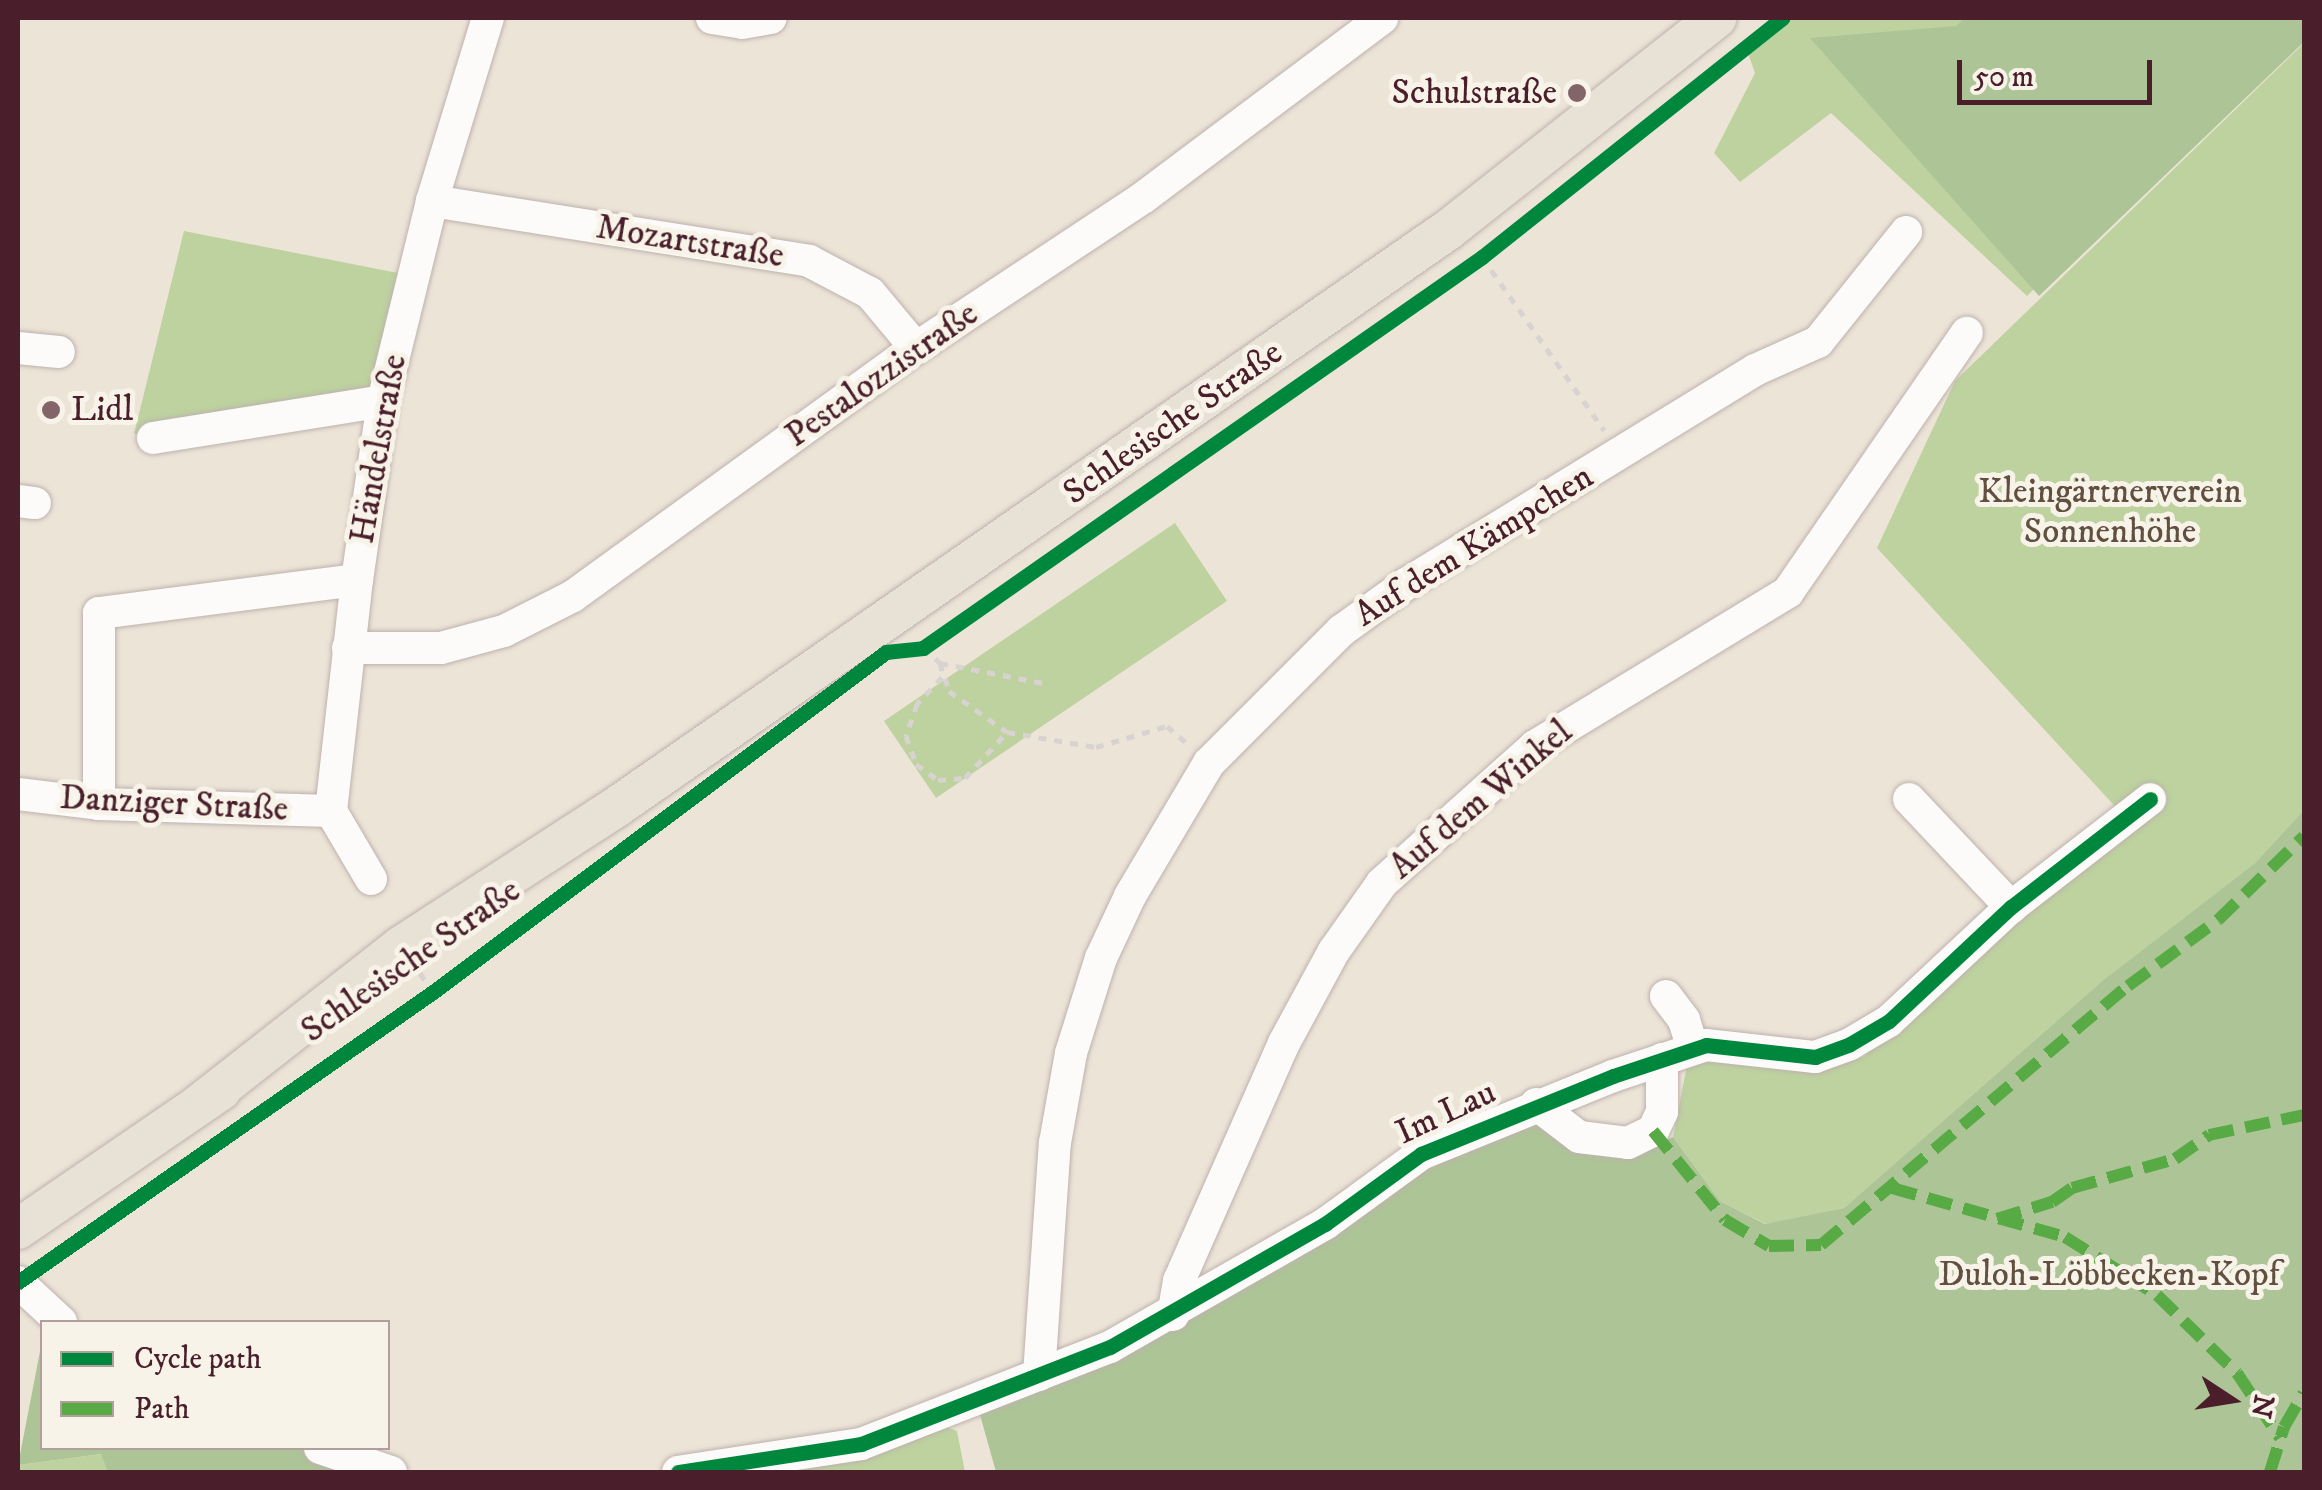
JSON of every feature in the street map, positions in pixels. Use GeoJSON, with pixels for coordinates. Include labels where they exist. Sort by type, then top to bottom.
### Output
{"type":"FeatureCollection","features":[{"type":"Feature","properties":{"kind":"main road","name":"Schlesische Straße"},"geometry":{"type":"LineString","coordinates":[[18,1228],[200,1104],[415,967],[615,808],[1448,230],[1716,18]]}},
{"type":"Feature","properties":{"kind":"street","name":"Händelstraße"},"geometry":{"type":"LineString","coordinates":[[331,811],[348,648],[383,401],[432,202],[488,18]]}},
{"type":"Feature","properties":{"kind":"street"},"geometry":{"type":"LineString","coordinates":[[712,18],[742,23],[771,18]]}},
{"type":"Feature","properties":{"kind":"street","name":"Pestalozzistraße"},"geometry":{"type":"LineString","coordinates":[[348,648],[441,648],[504,631],[573,596],[916,348],[1144,197],[1382,18]]}},
{"type":"Feature","properties":{"kind":"street","name":"Mozartstraße"},"geometry":{"type":"LineString","coordinates":[[432,202],[809,261],[870,293],[916,348]]}},
{"type":"Feature","properties":{"kind":"street","name":"Auf dem Kämpchen"},"geometry":{"type":"LineString","coordinates":[[1039,1375],[1055,1144],[1072,1054],[1101,958],[1130,896],[1209,764],[1341,631],[1406,584],[1755,370],[1818,342],[1906,232]]}},
{"type":"Feature","properties":{"kind":"street","name":"Auf dem Winkel"},"geometry":{"type":"LineString","coordinates":[[1173,1315],[1180,1282],[1284,1043],[1334,951],[1382,883],[1536,746],[1788,592],[1967,332]]}},
{"type":"Feature","properties":{"kind":"street"},"geometry":{"type":"LineString","coordinates":[[18,348],[59,352]]}},
{"type":"Feature","properties":{"kind":"street"},"geometry":{"type":"LineString","coordinates":[[153,438],[383,401]]}},
{"type":"Feature","properties":{"kind":"street"},"geometry":{"type":"LineString","coordinates":[[99,804],[99,613],[357,580]]}},
{"type":"Feature","properties":{"kind":"street","name":"Danziger Straße"},"geometry":{"type":"LineString","coordinates":[[18,794],[99,804],[331,811]]}},
{"type":"Feature","properties":{"kind":"street"},"geometry":{"type":"LineString","coordinates":[[1909,798],[2010,907]]}},
{"type":"Feature","properties":{"kind":"street","name":"Im Lau"},"geometry":{"type":"LineString","coordinates":[[678,1472],[861,1444],[1039,1375],[1173,1315],[1325,1224],[1421,1154],[1536,1104],[1694,1049],[1815,1057],[1850,1044],[1889,1020],[2010,907],[2150,799]]}},
{"type":"Feature","properties":{"kind":"street"},"geometry":{"type":"LineString","coordinates":[[331,811],[371,880]]}},
{"type":"Feature","properties":{"kind":"street"},"geometry":{"type":"LineString","coordinates":[[1666,996],[1684,1020],[1694,1049]]}},
{"type":"Feature","properties":{"kind":"street"},"geometry":{"type":"LineString","coordinates":[[1536,1104],[1579,1137],[1628,1143],[1653,1131],[1662,1112],[1662,1059]]}},
{"type":"Feature","properties":{"kind":"street"},"geometry":{"type":"LineString","coordinates":[[18,1282],[59,1320]]}},
{"type":"Feature","properties":{"kind":"street"},"geometry":{"type":"LineString","coordinates":[[326,1450],[391,1472]]}},
{"type":"Feature","properties":{"kind":"path"},"geometry":{"type":"LineString","coordinates":[[886,652],[923,648],[1482,257],[1783,18]]}},
{"type":"Feature","properties":{"kind":"path"},"geometry":{"type":"LineString","coordinates":[[1482,257],[1620,454]]}},
{"type":"Feature","properties":{"kind":"path"},"geometry":{"type":"LineString","coordinates":[[923,648],[940,663],[1043,683]]}},
{"type":"Feature","properties":{"kind":"path"},"geometry":{"type":"LineString","coordinates":[[940,663],[949,692],[1007,732],[1096,746],[1167,726],[1209,764]]}},
{"type":"Feature","properties":{"kind":"path"},"geometry":{"type":"LineString","coordinates":[[942,677],[917,704],[906,736],[916,764],[938,780],[964,778],[1007,732]]}},
{"type":"Feature","properties":{"kind":"path"},"geometry":{"type":"LineString","coordinates":[[18,1282],[433,992],[734,768]]}},
{"type":"Feature","properties":{"kind":"green space"},"geometry":{"type":"Polygon","coordinates":[[[1788,18],[2304,18],[2027,296],[1831,113],[1740,182],[1714,153],[1755,73],[1748,53],[1788,18]]]}},
{"type":"Feature","properties":{"kind":"green space"},"geometry":{"type":"Polygon","coordinates":[[[1965,18],[2304,18],[2304,42],[2039,296],[1810,38],[1956,26],[1965,18]]]}},
{"type":"Feature","properties":{"kind":"green space","name":"Kleingärtnerverein Sonnenhöhe"},"geometry":{"type":"Polygon","coordinates":[[[2304,43],[2304,810],[2255,863],[2102,981],[1844,1208],[1766,1224],[1720,1201],[1673,1137],[1688,1060],[1829,1068],[1863,1057],[2123,815],[1877,548],[1955,381],[2304,43]]]}},
{"type":"Feature","properties":{"kind":"green space"},"geometry":{"type":"Polygon","coordinates":[[[184,231],[403,274],[378,396],[134,434],[184,231]]]}},
{"type":"Feature","properties":{"kind":"green space"},"geometry":{"type":"Polygon","coordinates":[[[1175,523],[1227,601],[936,798],[884,721],[1175,523]]]}},
{"type":"Feature","properties":{"kind":"green space","name":"Duloh-Löbbecken-Kopf"},"geometry":{"type":"Polygon","coordinates":[[[2304,810],[2304,1472],[996,1472],[977,1404],[1326,1228],[1521,1115],[1640,1153],[1673,1137],[1720,1201],[1765,1224],[1844,1208],[2102,981],[2255,863],[2304,810]]]}},
{"type":"Feature","properties":{"kind":"green space"},"geometry":{"type":"Polygon","coordinates":[[[40,1351],[40,1450],[319,1450],[377,1472],[108,1472],[101,1454],[18,1465],[40,1351]]]}},
{"type":"Feature","properties":{"kind":"green space"},"geometry":{"type":"Polygon","coordinates":[[[947,1427],[957,1431],[965,1472],[761,1472],[947,1427]]]}},
{"type":"Feature","properties":{"kind":"green space"},"geometry":{"type":"Polygon","coordinates":[[[102,1454],[108,1472],[18,1472],[18,1465],[102,1454]]]}},
{"type":"Feature","properties":{"kind":"marked path"},"geometry":{"type":"LineString","coordinates":[[1653,1131],[1725,1220],[1769,1246],[1821,1245],[2128,986],[2218,920],[2304,836]]}},
{"type":"Feature","properties":{"kind":"marked path"},"geometry":{"type":"LineString","coordinates":[[1997,1219],[2052,1202],[2072,1188],[2175,1159],[2209,1135],[2304,1115]]}},
{"type":"Feature","properties":{"kind":"marked path"},"geometry":{"type":"LineString","coordinates":[[1892,1188],[2065,1237],[2157,1295],[2237,1373],[2280,1438]]}},
{"type":"Feature","properties":{"kind":"marked path"},"geometry":{"type":"LineString","coordinates":[[2270,1472],[2284,1427],[2304,1393]]}},
{"type":"Feature","properties":{"kind":"cycle path"},"geometry":{"type":"LineString","coordinates":[[18,1282],[433,992],[886,652],[923,648],[1482,257],[1783,18]]}},
{"type":"Feature","properties":{"kind":"cycle path"},"geometry":{"type":"LineString","coordinates":[[678,1472],[861,1444],[1110,1347],[1325,1224],[1421,1154],[1613,1076],[1706,1045],[1815,1057],[1850,1044],[1889,1021],[2011,907],[2150,799]]}},
{"type":"Feature","properties":{"kind":"place","name":"Schulstraße"},"geometry":{"type":"Point","coordinates":[1577,93]}},
{"type":"Feature","properties":{"kind":"place","name":"Lidl"},"geometry":{"type":"Point","coordinates":[51,410]}}]}
